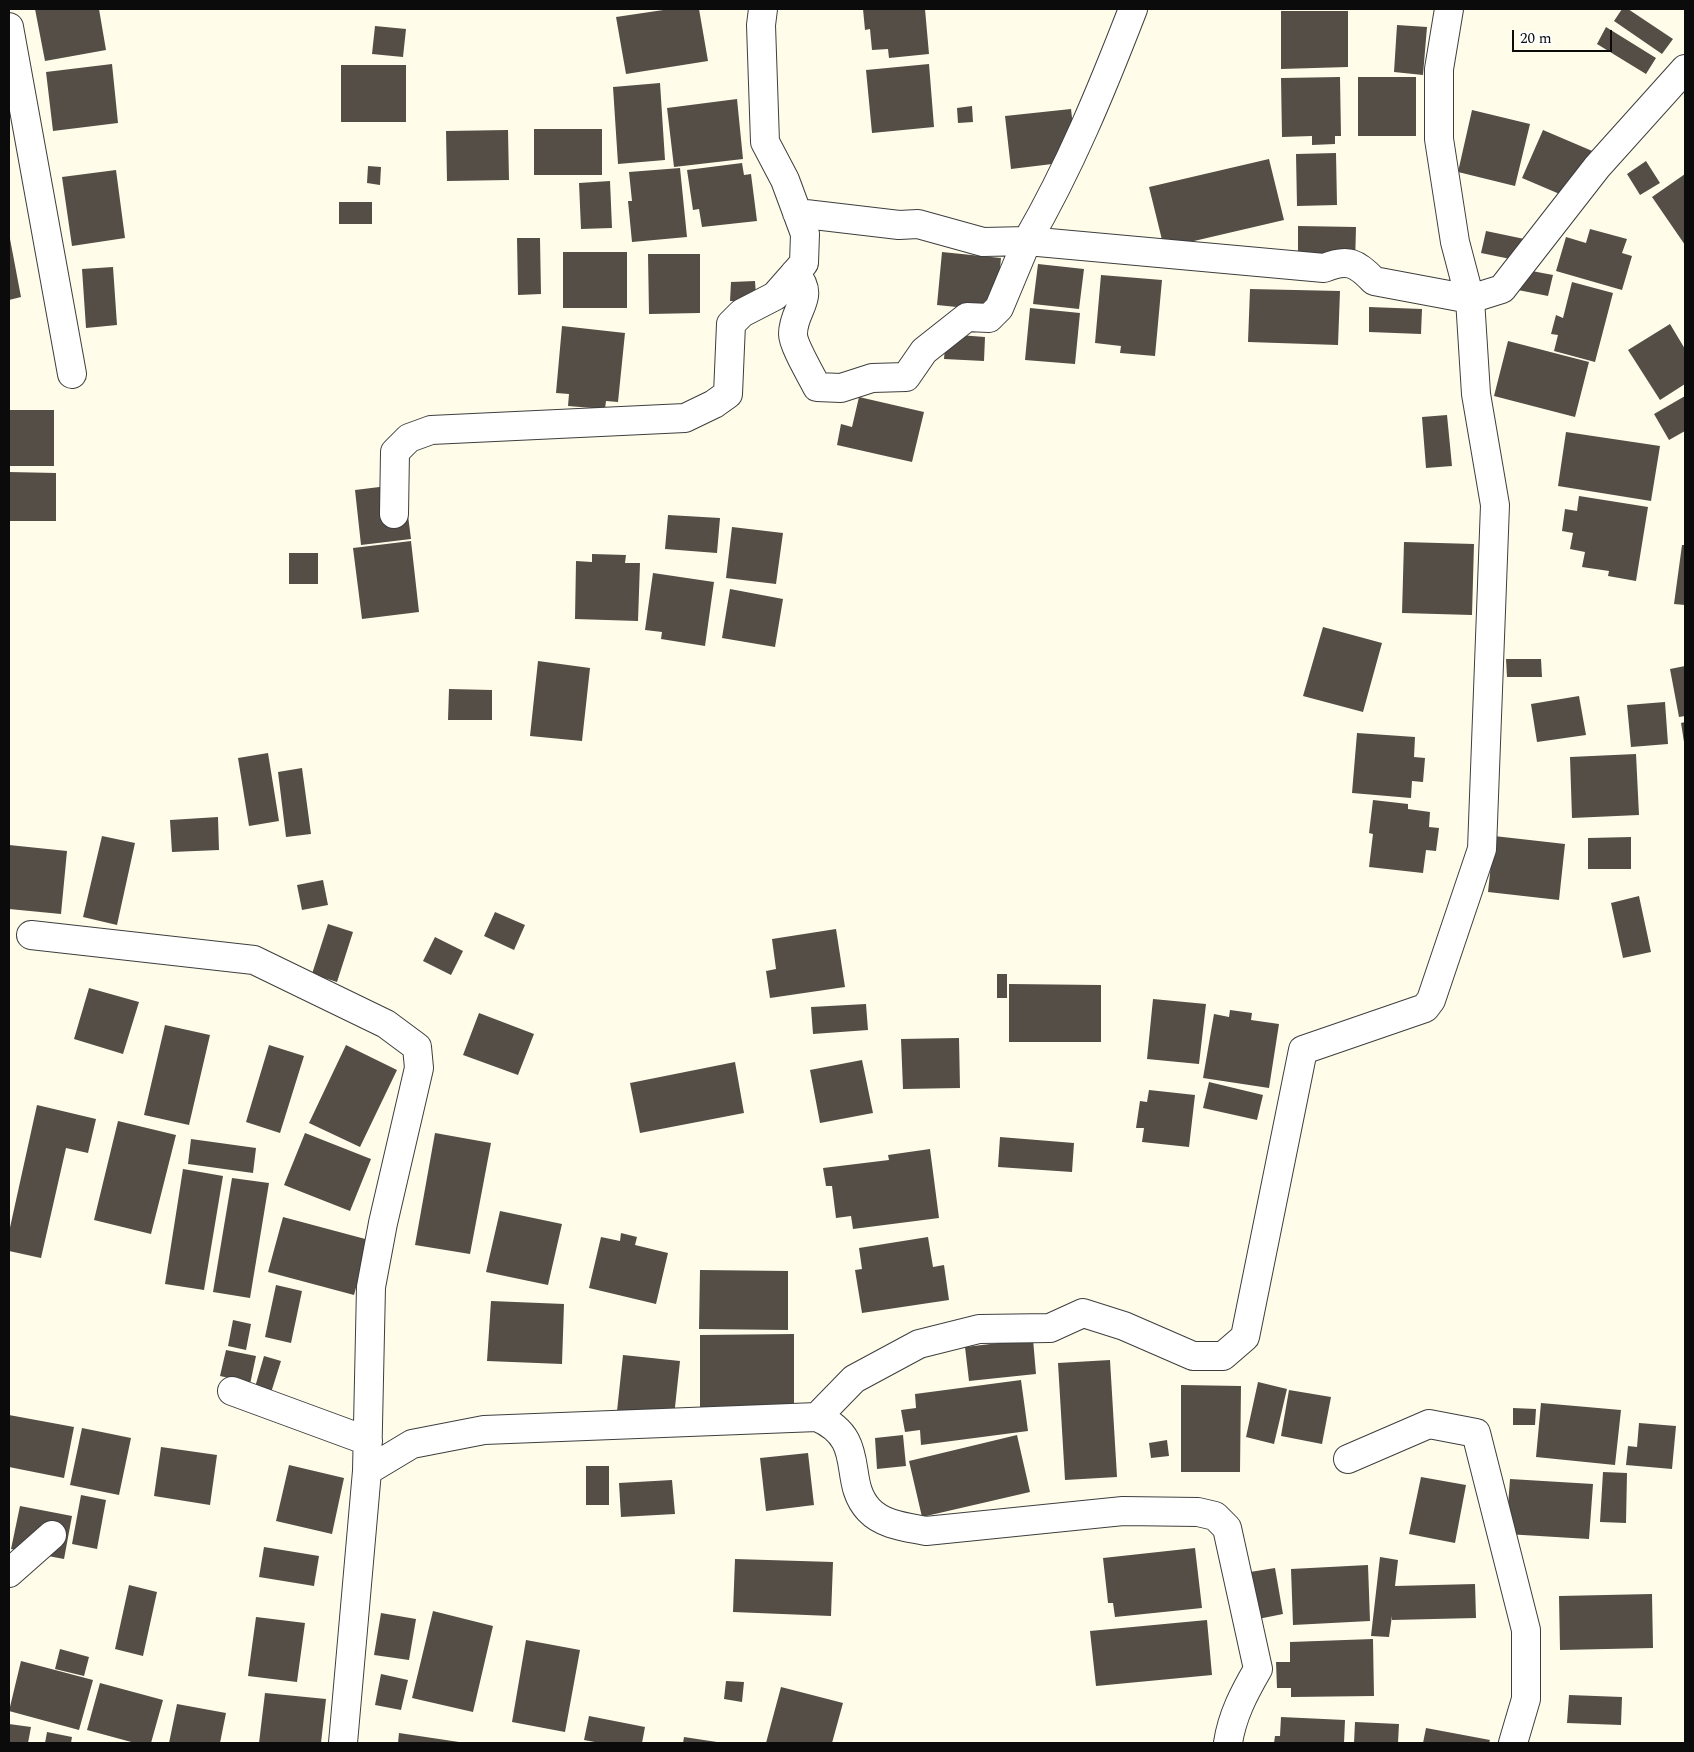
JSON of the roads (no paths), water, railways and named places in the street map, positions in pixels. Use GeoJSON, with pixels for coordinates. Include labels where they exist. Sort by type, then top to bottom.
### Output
{"type":"FeatureCollection","features":[{"type":"Feature","properties":{"kind":"street"},"geometry":{"type":"LineString","coordinates":[[394,514],[395,452],[410,438],[431,430],[684,418],[714,404],[728,394],[731,324],[742,313],[775,296],[804,263],[805,234],[785,180],[765,142],[761,25],[763,9]]}},
{"type":"Feature","properties":{"kind":"street"},"geometry":{"type":"LineString","coordinates":[[795,273],[804,284],[805,298],[795,321],[793,336],[817,387],[841,388],[872,378],[906,377],[924,351],[967,317],[989,318],[999,308],[1027,241],[1055,193],[1099,98],[1133,9]]}},
{"type":"Feature","properties":{"kind":"street"},"geometry":{"type":"LineString","coordinates":[[817,1417],[854,1379],[919,1344],[979,1329],[1050,1328],[1083,1313],[1124,1326],[1193,1356],[1223,1356],[1245,1338],[1303,1050],[1425,1008],[1431,1000],[1482,849],[1496,505],[1476,394],[1470,299],[1455,242],[1439,140],[1440,69],[1448,9]]}},
{"type":"Feature","properties":{"kind":"street"},"geometry":{"type":"LineString","coordinates":[[9,27],[72,374]]}},
{"type":"Feature","properties":{"kind":"street"},"geometry":{"type":"LineString","coordinates":[[797,213],[899,225],[918,224],[983,242],[1027,241],[1324,268],[1338,262],[1352,263],[1374,281],[1470,299],[1502,288],[1596,167],[1685,69]]}},
{"type":"Feature","properties":{"kind":"street"},"geometry":{"type":"LineString","coordinates":[[31,935],[254,960],[386,1024],[417,1047],[419,1068],[383,1222],[371,1287],[367,1471],[343,1743]]}},
{"type":"Feature","properties":{"kind":"street"},"geometry":{"type":"LineString","coordinates":[[232,1391],[368,1441]]}},
{"type":"Feature","properties":{"kind":"street"},"geometry":{"type":"LineString","coordinates":[[367,1471],[412,1444],[484,1430],[817,1417],[833,1424],[843,1436],[851,1453],[859,1496],[870,1511],[894,1525],[926,1531],[1123,1511],[1198,1512],[1215,1516],[1227,1528],[1258,1669],[1237,1709],[1231,1725],[1228,1743]]}},
{"type":"Feature","properties":{"kind":"street"},"geometry":{"type":"LineString","coordinates":[[1348,1459],[1428,1424],[1476,1433],[1526,1630],[1526,1699],[1513,1743]]}},
{"type":"Feature","properties":{"kind":"street"},"geometry":{"type":"LineString","coordinates":[[9,1573],[52,1536]]}}]}
